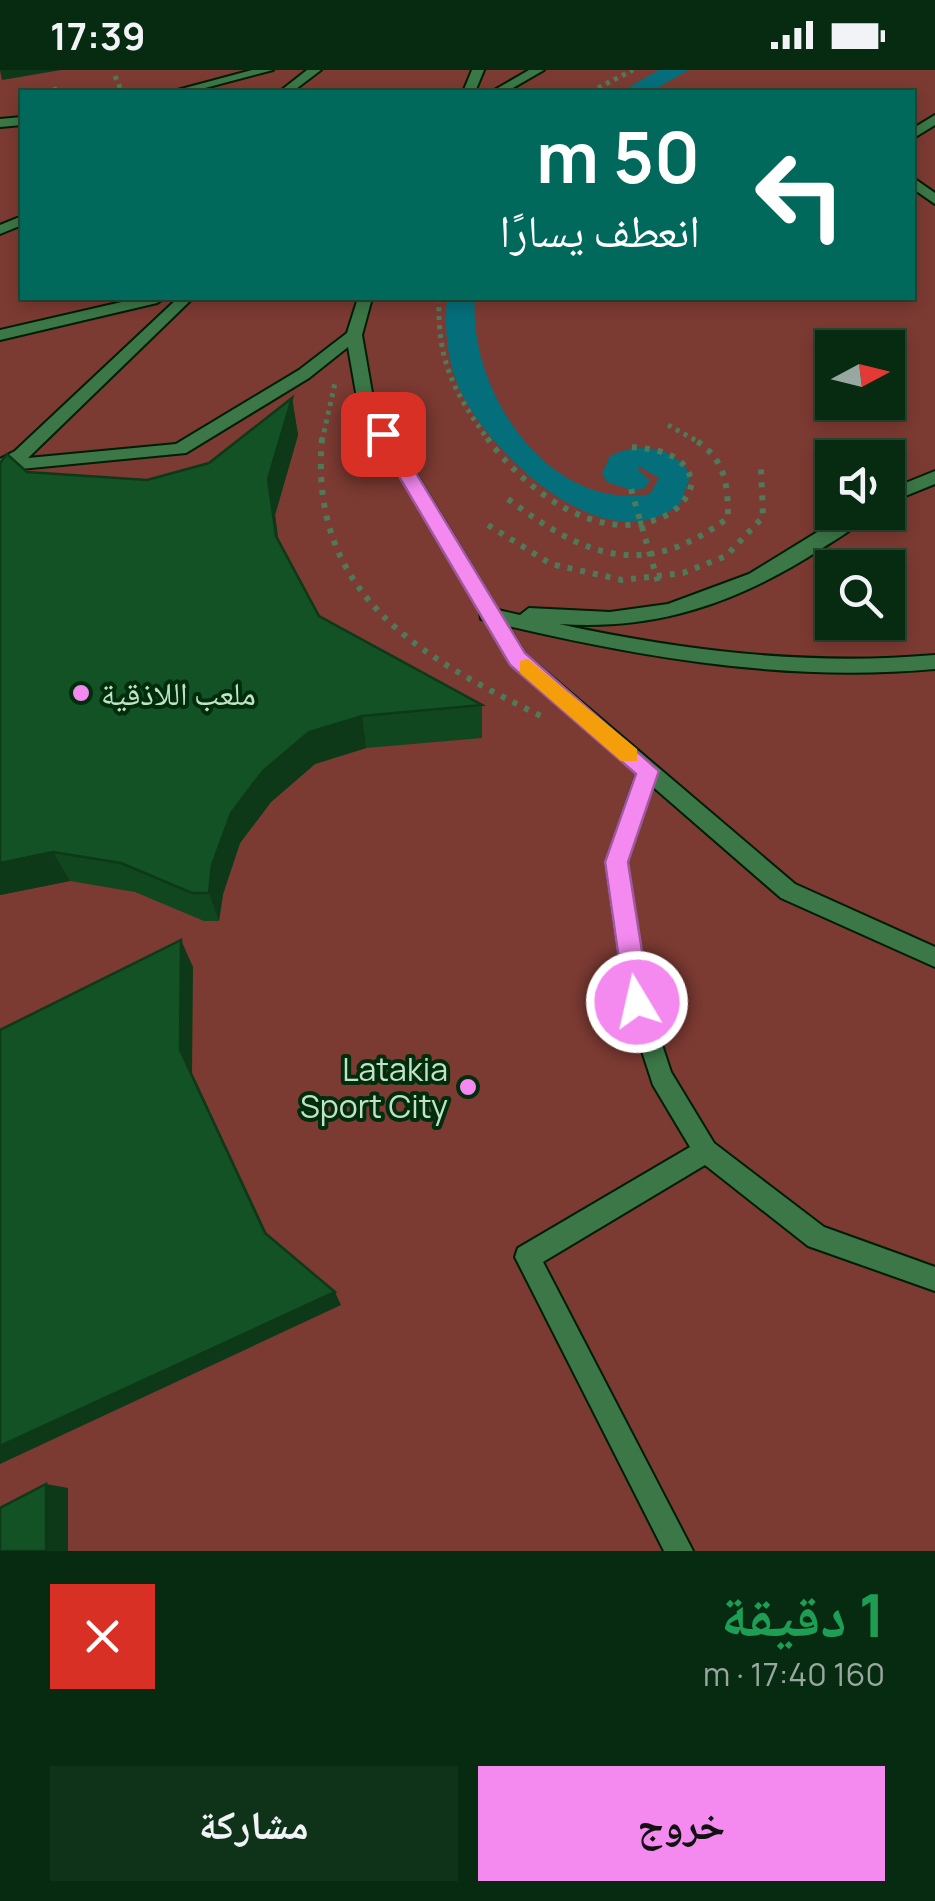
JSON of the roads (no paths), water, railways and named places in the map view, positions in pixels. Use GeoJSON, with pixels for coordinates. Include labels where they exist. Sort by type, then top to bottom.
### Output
{"type":"FeatureCollection","features":[{"type":"Feature","properties":{"kind":"lane"},"geometry":{"type":"LineString","coordinates":[[184,90],[267,70]]}},
{"type":"Feature","properties":{"kind":"lane"},"geometry":{"type":"LineString","coordinates":[[288,90],[314,70]]}},
{"type":"Feature","properties":{"kind":"lane"},"geometry":{"type":"LineString","coordinates":[[502,90],[538,70]]}},
{"type":"Feature","properties":{"kind":"lane"},"geometry":{"type":"LineString","coordinates":[[915,183],[935,200]]}},
{"type":"Feature","properties":{"kind":"lane"},"geometry":{"type":"LineString","coordinates":[[0,335],[149,300]]}},
{"type":"Feature","properties":{"kind":"lane"},"geometry":{"type":"LineString","coordinates":[[1,466],[21,455],[184,300]]}},
{"type":"Feature","properties":{"kind":"lane"},"geometry":{"type":"LineString","coordinates":[[364,300],[354,335],[366,404],[487,614],[518,659],[788,891],[935,957]]}},
{"type":"Feature","properties":{"kind":"lane"},"geometry":{"type":"LineString","coordinates":[[1,466],[180,449],[288,384],[354,335]]}},
{"type":"Feature","properties":{"kind":"lane"},"geometry":{"type":"LineString","coordinates":[[905,490],[935,477]]}},
{"type":"Feature","properties":{"kind":"lane"},"geometry":{"type":"LineString","coordinates":[[487,614],[634,618],[723,596],[804,554],[838,530]]}},
{"type":"Feature","properties":{"kind":"lane"},"geometry":{"type":"LineString","coordinates":[[487,614],[611,644],[744,663],[893,668],[935,662]]}},
{"type":"Feature","properties":{"kind":"lane"},"geometry":{"type":"LineString","coordinates":[[648,771],[616,862],[634,984],[661,1077],[706,1152],[817,1237],[935,1279]]}},
{"type":"Feature","properties":{"kind":"lane"},"geometry":{"type":"LineString","coordinates":[[680,1551],[528,1257],[706,1152]]}},
{"type":"Feature","properties":{"kind":"waterway"},"geometry":{"type":"LineString","coordinates":[[636,90],[677,70]]}},
{"type":"Feature","properties":{"kind":"waterway"},"geometry":{"type":"LineString","coordinates":[[461,300],[465,360],[477,395],[506,438],[526,459],[573,493],[624,508],[649,506],[665,499],[673,488],[675,475],[660,462],[637,456],[621,464],[618,474],[634,480]]}},
{"type":"Feature","properties":{"kind":"place","name":"ملعب اللاذقية"},"geometry":{"type":"Point","coordinates":[81,693]}},
{"type":"Feature","properties":{"kind":"place","name":"Latakia Sport City"},"geometry":{"type":"Point","coordinates":[468,1087]}}]}
